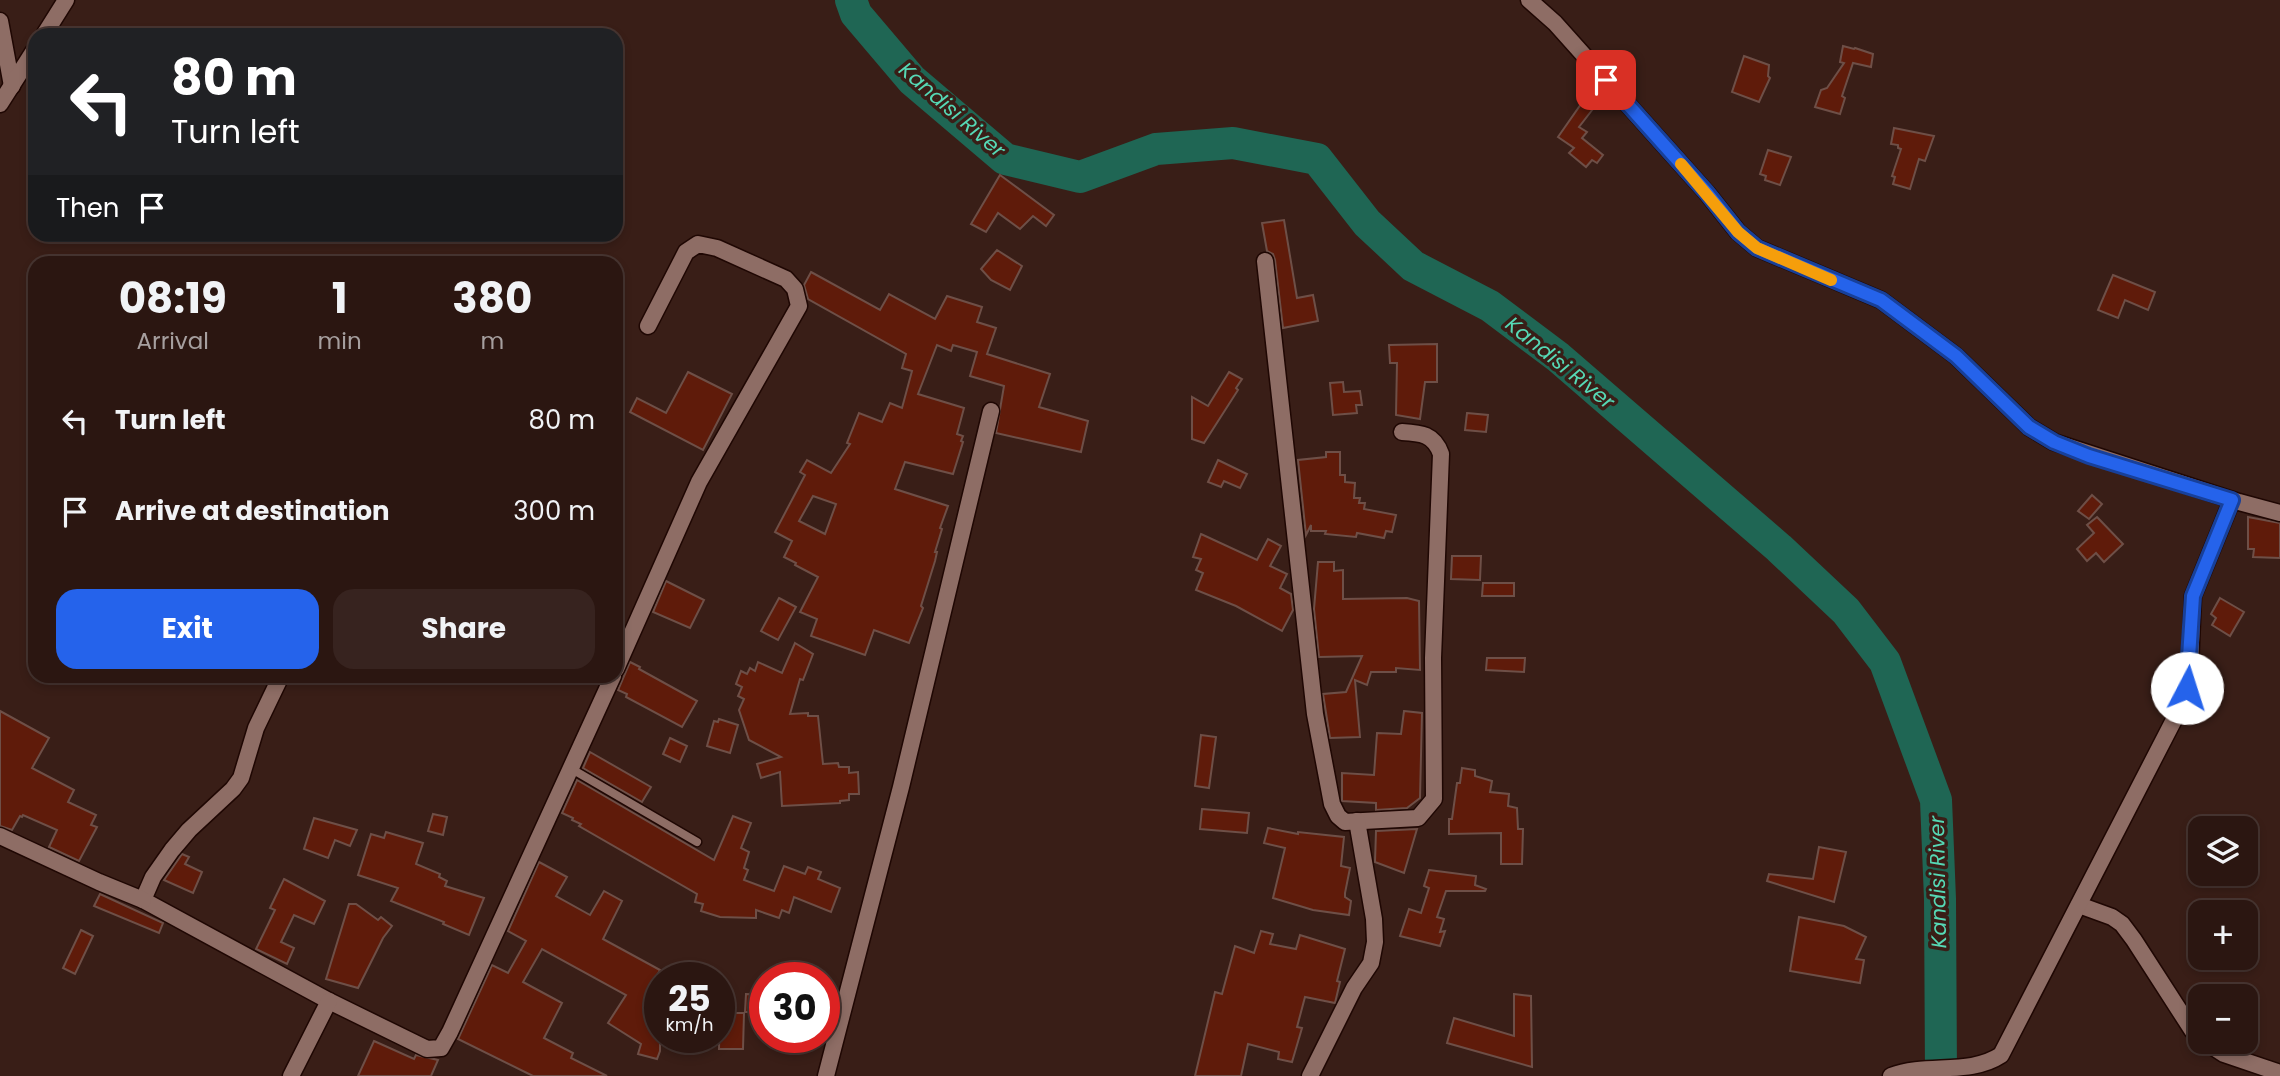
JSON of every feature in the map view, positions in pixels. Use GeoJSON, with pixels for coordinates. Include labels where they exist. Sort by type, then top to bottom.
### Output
{"type":"FeatureCollection","features":[{"type":"Feature","properties":{"kind":"street"},"geometry":{"type":"LineString","coordinates":[[48,28],[66,0]]}},
{"type":"Feature","properties":{"kind":"street"},"geometry":{"type":"LineString","coordinates":[[1529,0],[1555,23],[1707,193],[1738,232],[1757,248],[1881,300],[1956,356],[2029,427],[2054,442],[2089,456],[2280,513]]}},
{"type":"Feature","properties":{"kind":"street"},"geometry":{"type":"LineString","coordinates":[[0,21],[12,86]]}},
{"type":"Feature","properties":{"kind":"street"},"geometry":{"type":"LineString","coordinates":[[0,104],[28,60]]}},
{"type":"Feature","properties":{"kind":"street"},"geometry":{"type":"LineString","coordinates":[[623,653],[699,482],[799,306],[794,289],[786,279],[717,248],[698,244],[686,252],[648,326]]}},
{"type":"Feature","properties":{"kind":"street"},"geometry":{"type":"LineString","coordinates":[[1265,261],[1315,714],[1332,804],[1338,816],[1345,822],[1418,818],[1434,799],[1433,657],[1441,454],[1429,436],[1402,432]]}},
{"type":"Feature","properties":{"kind":"street"},"geometry":{"type":"LineString","coordinates":[[826,1076],[901,787],[991,411]]}},
{"type":"Feature","properties":{"kind":"street"},"geometry":{"type":"LineString","coordinates":[[1891,1076],[1910,1072],[1976,1068],[1990,1064],[2001,1055],[2178,712],[2187,688],[2190,667],[2193,596],[2232,500]]}},
{"type":"Feature","properties":{"kind":"street"},"geometry":{"type":"LineString","coordinates":[[143,900],[153,877],[188,830],[233,789],[241,778],[256,728],[278,683]]}},
{"type":"Feature","properties":{"kind":"street"},"geometry":{"type":"LineString","coordinates":[[0,836],[143,900],[329,1001],[427,1049],[440,1048],[450,1032],[610,683]]}},
{"type":"Feature","properties":{"kind":"street"},"geometry":{"type":"LineString","coordinates":[[1310,1076],[1354,988],[1371,963],[1375,942],[1374,919],[1357,821]]}},
{"type":"Feature","properties":{"kind":"street"},"geometry":{"type":"LineString","coordinates":[[2079,905],[2112,917],[2122,924],[2188,1024]]}},
{"type":"Feature","properties":{"kind":"street"},"geometry":{"type":"LineString","coordinates":[[291,1076],[329,1001]]}},
{"type":"Feature","properties":{"kind":"street"},"geometry":{"type":"LineString","coordinates":[[2224,1054],[2280,1073]]}},
{"type":"Feature","properties":{"kind":"lane"},"geometry":{"type":"LineString","coordinates":[[570,768],[697,842]]}},
{"type":"Feature","properties":{"kind":"building"},"geometry":{"type":"Polygon","coordinates":[[[1843,46],[1873,54],[1871,67],[1853,63],[1842,96],[1845,98],[1840,114],[1815,107],[1821,90],[1827,88],[1844,63],[1840,62],[1843,46]]]}},
{"type":"Feature","properties":{"kind":"building"},"geometry":{"type":"Polygon","coordinates":[[[1744,56],[1769,65],[1770,78],[1759,102],[1732,92],[1744,56]]]}},
{"type":"Feature","properties":{"kind":"building"},"geometry":{"type":"Polygon","coordinates":[[[1586,97],[1596,105],[1579,127],[1587,132],[1582,138],[1603,155],[1597,163],[1592,160],[1586,167],[1569,153],[1574,148],[1558,137],[1586,97]]]}},
{"type":"Feature","properties":{"kind":"building"},"geometry":{"type":"Polygon","coordinates":[[[1894,128],[1934,136],[1925,161],[1919,159],[1910,189],[1893,184],[1895,177],[1892,176],[1901,149],[1898,145],[1891,144],[1894,128]]]}},
{"type":"Feature","properties":{"kind":"building"},"geometry":{"type":"Polygon","coordinates":[[[1768,150],[1791,157],[1780,185],[1765,180],[1766,176],[1760,174],[1768,150]]]}},
{"type":"Feature","properties":{"kind":"building"},"geometry":{"type":"Polygon","coordinates":[[[1000,175],[1054,215],[1046,226],[1033,216],[1020,229],[998,213],[986,232],[971,224],[1000,175]]]}},
{"type":"Feature","properties":{"kind":"building"},"geometry":{"type":"Polygon","coordinates":[[[1284,220],[1297,298],[1313,295],[1318,321],[1283,328],[1275,260],[1273,254],[1267,251],[1262,223],[1284,220]]]}},
{"type":"Feature","properties":{"kind":"building"},"geometry":{"type":"Polygon","coordinates":[[[997,250],[1022,266],[1010,290],[991,280],[981,269],[997,250]]]}},
{"type":"Feature","properties":{"kind":"building"},"geometry":{"type":"Polygon","coordinates":[[[811,272],[880,310],[889,294],[935,319],[947,296],[982,307],[977,322],[996,328],[987,354],[1050,374],[1039,407],[1088,421],[1081,452],[996,433],[1004,386],[970,376],[977,352],[953,345],[951,351],[937,345],[918,394],[964,408],[957,434],[963,436],[963,442],[953,474],[905,462],[895,489],[948,506],[940,528],[942,529],[935,561],[921,606],[923,608],[909,643],[874,630],[865,655],[811,636],[817,619],[800,612],[818,577],[784,557],[792,541],[775,532],[805,475],[800,472],[807,460],[831,473],[850,444],[847,443],[859,413],[882,422],[890,403],[902,408],[912,371],[902,368],[906,354],[808,299],[804,285],[811,272]],[[813,496],[799,521],[825,534],[836,504],[813,496]]]}},
{"type":"Feature","properties":{"kind":"building"},"geometry":{"type":"Polygon","coordinates":[[[2113,275],[2155,292],[2148,310],[2125,300],[2118,318],[2098,310],[2113,275]]]}},
{"type":"Feature","properties":{"kind":"building"},"geometry":{"type":"Polygon","coordinates":[[[1437,344],[1437,382],[1425,382],[1420,419],[1396,415],[1397,363],[1390,363],[1389,345],[1437,344]]]}},
{"type":"Feature","properties":{"kind":"building"},"geometry":{"type":"Polygon","coordinates":[[[688,372],[732,394],[703,450],[630,412],[637,398],[666,413],[688,372]]]}},
{"type":"Feature","properties":{"kind":"building"},"geometry":{"type":"Polygon","coordinates":[[[1229,372],[1242,379],[1236,388],[1238,390],[1204,443],[1192,439],[1192,397],[1208,406],[1229,372]]]}},
{"type":"Feature","properties":{"kind":"building"},"geometry":{"type":"Polygon","coordinates":[[[1343,382],[1344,392],[1360,391],[1362,405],[1356,405],[1357,413],[1333,415],[1330,383],[1343,382]]]}},
{"type":"Feature","properties":{"kind":"building"},"geometry":{"type":"Polygon","coordinates":[[[1467,413],[1488,415],[1486,432],[1465,430],[1467,413]]]}},
{"type":"Feature","properties":{"kind":"building"},"geometry":{"type":"Polygon","coordinates":[[[1326,452],[1340,452],[1340,475],[1345,475],[1345,482],[1355,483],[1354,498],[1360,498],[1359,503],[1365,503],[1364,509],[1396,515],[1392,532],[1386,531],[1384,538],[1357,533],[1356,537],[1325,534],[1326,531],[1311,531],[1311,525],[1306,535],[1298,460],[1326,457],[1326,452]]]}},
{"type":"Feature","properties":{"kind":"building"},"geometry":{"type":"Polygon","coordinates":[[[1218,460],[1247,474],[1240,488],[1224,481],[1221,487],[1208,482],[1218,460]]]}},
{"type":"Feature","properties":{"kind":"building"},"geometry":{"type":"Polygon","coordinates":[[[2092,495],[2102,504],[2089,519],[2078,511],[2092,495]]]}},
{"type":"Feature","properties":{"kind":"building"},"geometry":{"type":"Polygon","coordinates":[[[2097,517],[2123,544],[2104,562],[2096,553],[2087,561],[2077,549],[2094,533],[2087,525],[2097,517]]]}},
{"type":"Feature","properties":{"kind":"building"},"geometry":{"type":"Polygon","coordinates":[[[2248,517],[2280,523],[2280,558],[2253,557],[2254,549],[2248,549],[2248,517]]]}},
{"type":"Feature","properties":{"kind":"building"},"geometry":{"type":"Polygon","coordinates":[[[1201,534],[1257,560],[1268,539],[1281,546],[1270,566],[1287,574],[1280,588],[1291,594],[1293,610],[1282,631],[1236,606],[1196,590],[1203,573],[1196,570],[1201,559],[1193,557],[1201,534]]]}},
{"type":"Feature","properties":{"kind":"building"},"geometry":{"type":"Polygon","coordinates":[[[1452,556],[1481,556],[1480,580],[1451,579],[1452,556]]]}},
{"type":"Feature","properties":{"kind":"building"},"geometry":{"type":"Polygon","coordinates":[[[1318,562],[1334,562],[1334,571],[1343,570],[1343,599],[1407,598],[1419,601],[1420,670],[1396,668],[1396,672],[1371,672],[1367,685],[1355,680],[1360,737],[1330,738],[1323,694],[1346,692],[1362,656],[1319,657],[1314,609],[1318,562]]]}},
{"type":"Feature","properties":{"kind":"building"},"geometry":{"type":"Polygon","coordinates":[[[666,581],[704,600],[690,628],[653,612],[666,581]]]}},
{"type":"Feature","properties":{"kind":"building"},"geometry":{"type":"Polygon","coordinates":[[[1483,583],[1514,583],[1514,596],[1482,596],[1483,583]]]}},
{"type":"Feature","properties":{"kind":"building"},"geometry":{"type":"Polygon","coordinates":[[[779,598],[796,607],[778,640],[761,631],[779,598]]]}},
{"type":"Feature","properties":{"kind":"building"},"geometry":{"type":"Polygon","coordinates":[[[2220,598],[2244,612],[2230,636],[2212,625],[2216,618],[2211,614],[2220,598]]]}},
{"type":"Feature","properties":{"kind":"building"},"geometry":{"type":"Polygon","coordinates":[[[795,643],[813,654],[803,680],[800,679],[790,714],[808,713],[808,716],[818,716],[823,764],[838,763],[839,767],[849,767],[849,773],[858,772],[859,794],[849,794],[849,800],[840,803],[782,806],[780,772],[761,778],[757,764],[781,757],[749,740],[739,710],[744,699],[738,696],[742,687],[736,684],[741,671],[747,674],[750,668],[755,671],[758,662],[782,673],[795,643]]]}},
{"type":"Feature","properties":{"kind":"building"},"geometry":{"type":"Polygon","coordinates":[[[1487,658],[1525,658],[1524,672],[1486,670],[1487,658]]]}},
{"type":"Feature","properties":{"kind":"building"},"geometry":{"type":"Polygon","coordinates":[[[630,662],[697,701],[682,727],[626,697],[627,694],[618,690],[630,662]]]}},
{"type":"Feature","properties":{"kind":"building"},"geometry":{"type":"Polygon","coordinates":[[[0,711],[49,738],[32,768],[74,790],[68,802],[96,815],[91,825],[97,827],[79,861],[49,847],[57,830],[23,815],[12,830],[0,826],[0,711]]]}},
{"type":"Feature","properties":{"kind":"building"},"geometry":{"type":"Polygon","coordinates":[[[1404,711],[1422,713],[1420,798],[1407,808],[1376,810],[1376,803],[1342,801],[1342,773],[1374,775],[1377,733],[1401,734],[1404,711]]]}},
{"type":"Feature","properties":{"kind":"building"},"geometry":{"type":"Polygon","coordinates":[[[719,719],[738,725],[730,753],[707,746],[714,721],[718,722],[719,719]]]}},
{"type":"Feature","properties":{"kind":"building"},"geometry":{"type":"Polygon","coordinates":[[[1201,735],[1216,737],[1209,788],[1195,786],[1201,735]]]}},
{"type":"Feature","properties":{"kind":"building"},"geometry":{"type":"Polygon","coordinates":[[[670,738],[687,746],[680,762],[663,754],[670,738]]]}},
{"type":"Feature","properties":{"kind":"building"},"geometry":{"type":"Polygon","coordinates":[[[590,752],[651,787],[642,802],[583,768],[590,752]]]}},
{"type":"Feature","properties":{"kind":"building"},"geometry":{"type":"Polygon","coordinates":[[[1462,768],[1475,770],[1475,776],[1492,781],[1490,792],[1509,794],[1508,806],[1517,808],[1518,829],[1523,829],[1522,864],[1501,864],[1501,833],[1449,834],[1449,819],[1452,819],[1462,768]]]}},
{"type":"Feature","properties":{"kind":"building"},"geometry":{"type":"Polygon","coordinates":[[[577,780],[714,860],[733,816],[751,823],[741,848],[749,852],[744,868],[748,870],[744,880],[774,891],[784,866],[805,874],[808,867],[821,872],[818,879],[840,888],[831,912],[794,897],[789,913],[782,910],[779,918],[756,910],[756,918],[720,917],[701,911],[703,904],[695,902],[697,894],[579,826],[581,824],[562,813],[577,780]]]}},
{"type":"Feature","properties":{"kind":"building"},"geometry":{"type":"Polygon","coordinates":[[[1202,809],[1249,813],[1247,833],[1200,829],[1202,809]]]}},
{"type":"Feature","properties":{"kind":"building"},"geometry":{"type":"Polygon","coordinates":[[[433,814],[447,817],[443,835],[428,831],[433,814]]]}},
{"type":"Feature","properties":{"kind":"building"},"geometry":{"type":"Polygon","coordinates":[[[314,818],[357,830],[350,846],[335,840],[328,858],[304,849],[314,818]]]}},
{"type":"Feature","properties":{"kind":"building"},"geometry":{"type":"Polygon","coordinates":[[[1268,828],[1298,834],[1344,837],[1341,866],[1350,868],[1345,893],[1345,897],[1351,901],[1349,915],[1313,910],[1273,898],[1285,848],[1264,843],[1268,828]]]}},
{"type":"Feature","properties":{"kind":"building"},"geometry":{"type":"Polygon","coordinates":[[[1417,829],[1404,873],[1375,862],[1376,831],[1417,829]]]}},
{"type":"Feature","properties":{"kind":"building"},"geometry":{"type":"Polygon","coordinates":[[[386,832],[423,843],[416,864],[440,874],[439,877],[447,881],[445,886],[484,898],[469,935],[391,901],[398,888],[358,875],[371,834],[384,838],[386,832]]]}},
{"type":"Feature","properties":{"kind":"building"},"geometry":{"type":"Polygon","coordinates":[[[1819,847],[1846,852],[1834,902],[1767,881],[1769,874],[1813,879],[1819,847]]]}},
{"type":"Feature","properties":{"kind":"building"},"geometry":{"type":"Polygon","coordinates":[[[182,854],[189,857],[185,864],[202,872],[193,893],[164,880],[182,854]]]}},
{"type":"Feature","properties":{"kind":"building"},"geometry":{"type":"Polygon","coordinates":[[[539,862],[567,877],[556,896],[590,915],[604,891],[622,901],[603,939],[645,962],[644,1053],[659,1053],[657,1059],[638,1054],[641,1044],[608,1023],[626,995],[542,949],[523,982],[562,1003],[544,1038],[573,1053],[571,1058],[607,1076],[533,1076],[458,1039],[492,965],[508,973],[526,941],[508,931],[539,862]]]}},
{"type":"Feature","properties":{"kind":"building"},"geometry":{"type":"Polygon","coordinates":[[[1429,870],[1476,876],[1475,885],[1486,889],[1446,891],[1437,917],[1444,919],[1440,932],[1445,931],[1440,946],[1400,936],[1409,909],[1421,913],[1429,888],[1424,886],[1429,870]]]}},
{"type":"Feature","properties":{"kind":"building"},"geometry":{"type":"Polygon","coordinates":[[[284,879],[325,901],[314,924],[294,915],[281,942],[294,948],[287,964],[256,949],[275,910],[270,908],[284,879]]]}},
{"type":"Feature","properties":{"kind":"building"},"geometry":{"type":"Polygon","coordinates":[[[100,894],[163,923],[159,933],[94,906],[100,894]]]}},
{"type":"Feature","properties":{"kind":"building"},"geometry":{"type":"Polygon","coordinates":[[[349,904],[356,904],[378,920],[381,917],[392,926],[383,938],[358,988],[326,979],[349,904]]]}},
{"type":"Feature","properties":{"kind":"building"},"geometry":{"type":"Polygon","coordinates":[[[1799,917],[1844,926],[1866,937],[1856,959],[1864,960],[1860,983],[1790,971],[1799,917]]]}},
{"type":"Feature","properties":{"kind":"building"},"geometry":{"type":"Polygon","coordinates":[[[81,930],[93,936],[75,974],[63,968],[81,930]]]}},
{"type":"Feature","properties":{"kind":"building"},"geometry":{"type":"Polygon","coordinates":[[[1261,931],[1273,934],[1270,944],[1296,949],[1300,935],[1345,949],[1335,1003],[1305,997],[1297,1027],[1302,1028],[1292,1062],[1278,1059],[1279,1052],[1248,1044],[1241,1076],[1195,1076],[1215,992],[1222,994],[1235,946],[1254,953],[1261,931]]]}},
{"type":"Feature","properties":{"kind":"building"},"geometry":{"type":"Polygon","coordinates":[[[746,994],[749,994],[749,1012],[745,1012],[746,994]]]}},
{"type":"Feature","properties":{"kind":"building"},"geometry":{"type":"Polygon","coordinates":[[[1514,994],[1531,996],[1532,1067],[1447,1043],[1454,1018],[1514,1036],[1514,994]]]}},
{"type":"Feature","properties":{"kind":"building"},"geometry":{"type":"Polygon","coordinates":[[[735,1013],[744,1013],[743,1049],[735,1049],[735,1013]]]}},
{"type":"Feature","properties":{"kind":"building"},"geometry":{"type":"Polygon","coordinates":[[[374,1041],[414,1059],[416,1055],[438,1060],[431,1076],[358,1076],[374,1041]]]}},
{"type":"Feature","properties":{"kind":"waterway","name":"Kandisi River"},"geometry":{"type":"LineString","coordinates":[[851,0],[856,14],[912,80],[1005,159],[1080,177],[1156,149],[1233,143],[1317,159],[1367,223],[1413,266],[1490,306],[1558,357],[1779,548],[1846,611],[1885,662],[1936,800],[1940,899],[1941,1076]]}},
{"type":"Feature","properties":{"kind":"slow traffic"},"geometry":{"type":"LineString","coordinates":[[1681,164],[1738,232],[1757,248],[1831,280]]}},
{"type":"Feature","properties":{"kind":"route"},"geometry":{"type":"LineString","coordinates":[[1606,80],[1707,193],[1738,232],[1757,248],[1881,300],[1956,356],[2029,427],[2054,442],[2089,456],[2232,500],[2193,596],[2187,688]]}}]}
